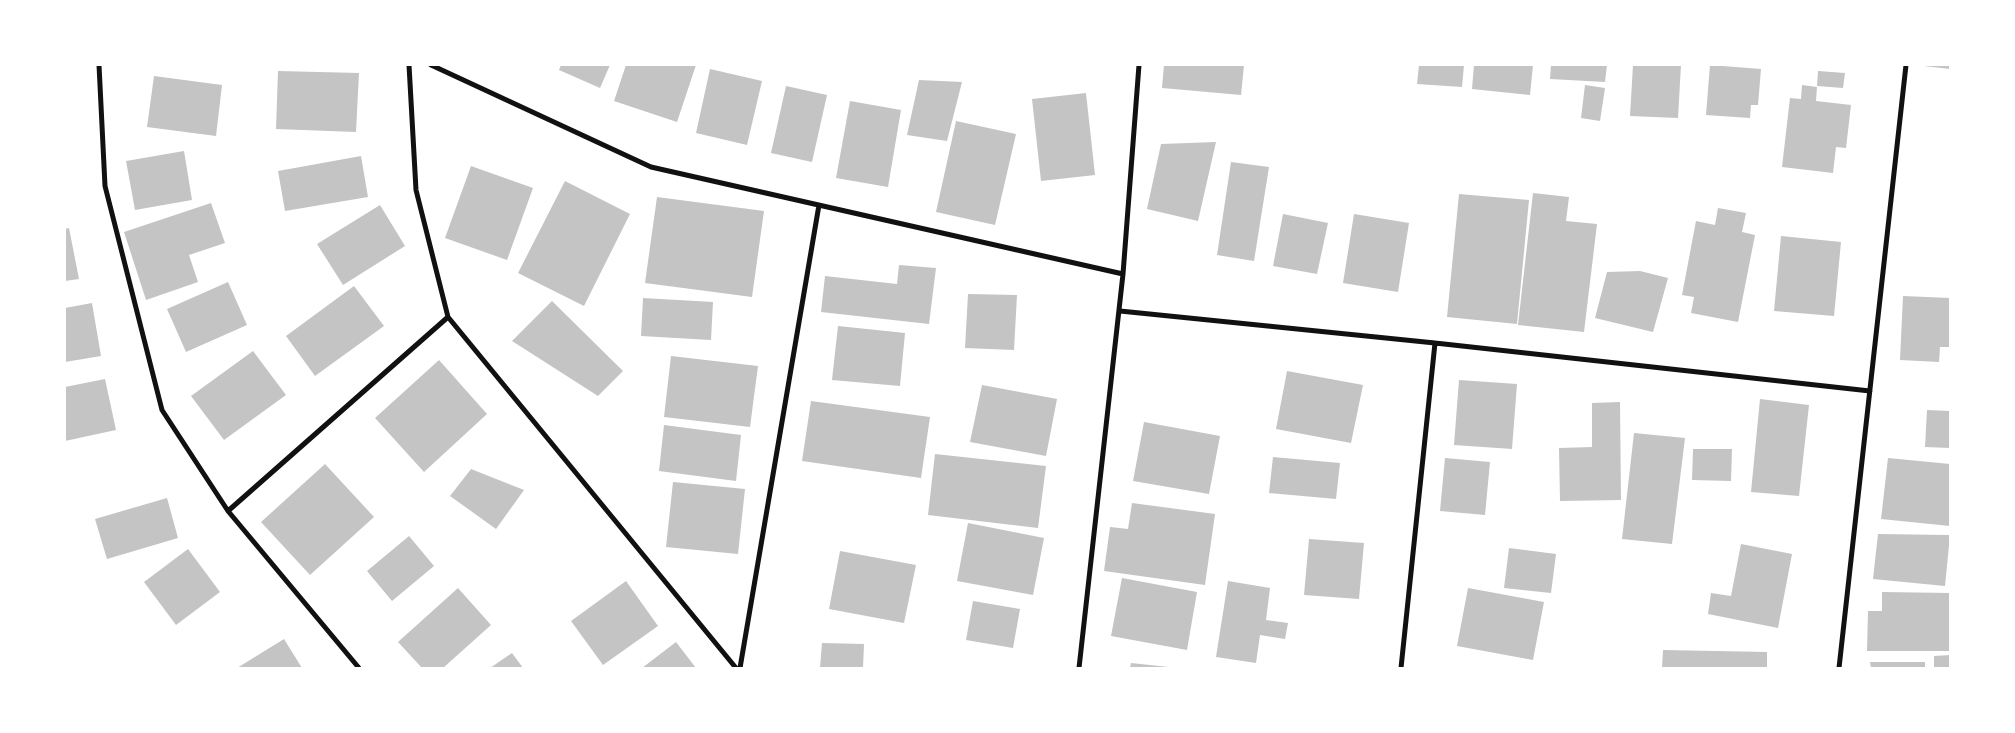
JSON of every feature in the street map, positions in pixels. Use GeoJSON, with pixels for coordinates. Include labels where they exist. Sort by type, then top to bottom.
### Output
{"type":"FeatureCollection","features":[{"type":"Feature","properties":{"kind":"street"},"geometry":{"type":"LineString","coordinates":[[99,65],[104,186],[162,410],[228,511],[359,668]]}},
{"type":"Feature","properties":{"kind":"street"},"geometry":{"type":"LineString","coordinates":[[409,65],[416,190],[448,317],[736,668]]}},
{"type":"Feature","properties":{"kind":"street"},"geometry":{"type":"LineString","coordinates":[[431,65],[650,167],[1124,274]]}},
{"type":"Feature","properties":{"kind":"street"},"geometry":{"type":"LineString","coordinates":[[1079,668],[1124,274],[1139,65]]}},
{"type":"Feature","properties":{"kind":"street"},"geometry":{"type":"LineString","coordinates":[[1839,668],[1906,65]]}},
{"type":"Feature","properties":{"kind":"street"},"geometry":{"type":"LineString","coordinates":[[740,668],[819,205]]}},
{"type":"Feature","properties":{"kind":"street"},"geometry":{"type":"LineString","coordinates":[[1120,311],[1435,343],[1870,391]]}},
{"type":"Feature","properties":{"kind":"street"},"geometry":{"type":"LineString","coordinates":[[228,511],[448,317]]}},
{"type":"Feature","properties":{"kind":"street"},"geometry":{"type":"LineString","coordinates":[[1401,668],[1435,343]]}},
{"type":"Feature","properties":{"kind":"building"},"geometry":{"type":"Polygon","coordinates":[[[561,65],[610,65],[600,88],[559,70],[561,65]]]}},
{"type":"Feature","properties":{"kind":"building"},"geometry":{"type":"Polygon","coordinates":[[[626,65],[696,65],[677,122],[614,101],[626,65]]]}},
{"type":"Feature","properties":{"kind":"building"},"geometry":{"type":"Polygon","coordinates":[[[1164,65],[1244,65],[1241,95],[1162,88],[1164,65]]]}},
{"type":"Feature","properties":{"kind":"building"},"geometry":{"type":"Polygon","coordinates":[[[1419,65],[1464,65],[1462,87],[1417,84],[1419,65]]]}},
{"type":"Feature","properties":{"kind":"building"},"geometry":{"type":"Polygon","coordinates":[[[1474,65],[1533,65],[1530,95],[1472,89],[1474,65]]]}},
{"type":"Feature","properties":{"kind":"building"},"geometry":{"type":"Polygon","coordinates":[[[1551,65],[1607,65],[1605,82],[1550,79],[1551,65]]]}},
{"type":"Feature","properties":{"kind":"building"},"geometry":{"type":"Polygon","coordinates":[[[1633,65],[1681,65],[1678,118],[1630,116],[1633,65]]]}},
{"type":"Feature","properties":{"kind":"building"},"geometry":{"type":"Polygon","coordinates":[[[1710,65],[1761,69],[1758,105],[1751,105],[1750,118],[1706,115],[1710,65]]]}},
{"type":"Feature","properties":{"kind":"building"},"geometry":{"type":"Polygon","coordinates":[[[1950,65],[1950,69],[1924,66],[1950,65]]]}},
{"type":"Feature","properties":{"kind":"building"},"geometry":{"type":"Polygon","coordinates":[[[710,69],[762,81],[747,145],[696,133],[710,69]]]}},
{"type":"Feature","properties":{"kind":"building"},"geometry":{"type":"Polygon","coordinates":[[[278,71],[359,73],[356,132],[276,129],[278,71]]]}},
{"type":"Feature","properties":{"kind":"building"},"geometry":{"type":"Polygon","coordinates":[[[1818,71],[1845,73],[1843,88],[1817,86],[1818,71]]]}},
{"type":"Feature","properties":{"kind":"building"},"geometry":{"type":"Polygon","coordinates":[[[154,76],[222,85],[216,136],[147,127],[154,76]]]}},
{"type":"Feature","properties":{"kind":"building"},"geometry":{"type":"Polygon","coordinates":[[[919,80],[962,82],[947,141],[907,135],[919,80]]]}},
{"type":"Feature","properties":{"kind":"building"},"geometry":{"type":"Polygon","coordinates":[[[1585,85],[1605,88],[1600,121],[1581,118],[1585,85]]]}},
{"type":"Feature","properties":{"kind":"building"},"geometry":{"type":"Polygon","coordinates":[[[1802,85],[1817,87],[1816,101],[1851,105],[1846,148],[1836,147],[1833,173],[1782,167],[1790,98],[1801,99],[1802,85]]]}},
{"type":"Feature","properties":{"kind":"building"},"geometry":{"type":"Polygon","coordinates":[[[786,86],[827,95],[812,162],[771,153],[786,86]]]}},
{"type":"Feature","properties":{"kind":"building"},"geometry":{"type":"Polygon","coordinates":[[[1086,93],[1095,175],[1041,181],[1032,99],[1086,93]]]}},
{"type":"Feature","properties":{"kind":"building"},"geometry":{"type":"Polygon","coordinates":[[[850,101],[901,110],[888,187],[836,178],[850,101]]]}},
{"type":"Feature","properties":{"kind":"building"},"geometry":{"type":"Polygon","coordinates":[[[956,121],[1016,134],[995,225],[936,212],[956,121]]]}},
{"type":"Feature","properties":{"kind":"building"},"geometry":{"type":"Polygon","coordinates":[[[1216,142],[1198,221],[1147,209],[1161,144],[1216,142]]]}},
{"type":"Feature","properties":{"kind":"building"},"geometry":{"type":"Polygon","coordinates":[[[184,151],[192,200],[135,210],[126,161],[184,151]]]}},
{"type":"Feature","properties":{"kind":"building"},"geometry":{"type":"Polygon","coordinates":[[[361,156],[368,197],[285,211],[278,171],[361,156]]]}},
{"type":"Feature","properties":{"kind":"building"},"geometry":{"type":"Polygon","coordinates":[[[1231,162],[1269,167],[1254,261],[1217,255],[1231,162]]]}},
{"type":"Feature","properties":{"kind":"building"},"geometry":{"type":"Polygon","coordinates":[[[471,166],[533,188],[507,260],[445,238],[471,166]]]}},
{"type":"Feature","properties":{"kind":"building"},"geometry":{"type":"Polygon","coordinates":[[[565,181],[630,214],[584,306],[518,273],[565,181]]]}},
{"type":"Feature","properties":{"kind":"building"},"geometry":{"type":"Polygon","coordinates":[[[1533,193],[1569,197],[1566,221],[1597,224],[1584,332],[1518,325],[1533,193]]]}},
{"type":"Feature","properties":{"kind":"building"},"geometry":{"type":"Polygon","coordinates":[[[1459,194],[1529,200],[1517,324],[1447,317],[1459,194]]]}},
{"type":"Feature","properties":{"kind":"building"},"geometry":{"type":"Polygon","coordinates":[[[657,197],[764,211],[752,297],[645,283],[657,197]]]}},
{"type":"Feature","properties":{"kind":"building"},"geometry":{"type":"Polygon","coordinates":[[[211,203],[225,243],[189,255],[198,282],[146,300],[124,232],[211,203]]]}},
{"type":"Feature","properties":{"kind":"building"},"geometry":{"type":"Polygon","coordinates":[[[380,205],[405,246],[343,285],[317,244],[380,205]]]}},
{"type":"Feature","properties":{"kind":"building"},"geometry":{"type":"Polygon","coordinates":[[[1718,208],[1746,213],[1742,232],[1755,235],[1738,322],[1691,313],[1694,297],[1682,295],[1696,221],[1715,225],[1718,208]]]}},
{"type":"Feature","properties":{"kind":"building"},"geometry":{"type":"Polygon","coordinates":[[[1283,214],[1328,223],[1317,274],[1273,266],[1283,214]]]}},
{"type":"Feature","properties":{"kind":"building"},"geometry":{"type":"Polygon","coordinates":[[[1354,214],[1409,223],[1398,292],[1343,283],[1354,214]]]}},
{"type":"Feature","properties":{"kind":"building"},"geometry":{"type":"Polygon","coordinates":[[[69,228],[79,279],[65,281],[65,229],[69,228]]]}},
{"type":"Feature","properties":{"kind":"building"},"geometry":{"type":"Polygon","coordinates":[[[1781,236],[1841,242],[1834,316],[1774,311],[1781,236]]]}},
{"type":"Feature","properties":{"kind":"building"},"geometry":{"type":"Polygon","coordinates":[[[899,265],[936,268],[929,324],[821,312],[825,276],[897,284],[899,265]]]}},
{"type":"Feature","properties":{"kind":"building"},"geometry":{"type":"Polygon","coordinates":[[[1640,271],[1668,278],[1653,332],[1595,318],[1607,272],[1640,271]]]}},
{"type":"Feature","properties":{"kind":"building"},"geometry":{"type":"Polygon","coordinates":[[[228,282],[247,325],[186,352],[167,309],[228,282]]]}},
{"type":"Feature","properties":{"kind":"building"},"geometry":{"type":"Polygon","coordinates":[[[354,286],[384,326],[315,376],[286,336],[354,286]]]}},
{"type":"Feature","properties":{"kind":"building"},"geometry":{"type":"Polygon","coordinates":[[[968,294],[1017,295],[1014,350],[965,348],[968,294]]]}},
{"type":"Feature","properties":{"kind":"building"},"geometry":{"type":"Polygon","coordinates":[[[1903,296],[1950,298],[1950,347],[1940,347],[1939,362],[1900,360],[1903,296]]]}},
{"type":"Feature","properties":{"kind":"building"},"geometry":{"type":"Polygon","coordinates":[[[643,298],[713,302],[711,340],[641,336],[643,298]]]}},
{"type":"Feature","properties":{"kind":"building"},"geometry":{"type":"Polygon","coordinates":[[[552,301],[623,371],[598,396],[512,341],[552,301]]]}},
{"type":"Feature","properties":{"kind":"building"},"geometry":{"type":"Polygon","coordinates":[[[92,303],[101,356],[65,362],[65,308],[92,303]]]}},
{"type":"Feature","properties":{"kind":"building"},"geometry":{"type":"Polygon","coordinates":[[[838,326],[905,333],[900,386],[832,380],[838,326]]]}},
{"type":"Feature","properties":{"kind":"building"},"geometry":{"type":"Polygon","coordinates":[[[253,351],[286,395],[224,440],[191,396],[253,351]]]}},
{"type":"Feature","properties":{"kind":"building"},"geometry":{"type":"Polygon","coordinates":[[[671,356],[758,366],[750,427],[664,417],[671,356]]]}},
{"type":"Feature","properties":{"kind":"building"},"geometry":{"type":"Polygon","coordinates":[[[439,360],[487,414],[424,472],[375,418],[439,360]]]}},
{"type":"Feature","properties":{"kind":"building"},"geometry":{"type":"Polygon","coordinates":[[[1287,371],[1363,385],[1351,443],[1276,429],[1287,371]]]}},
{"type":"Feature","properties":{"kind":"building"},"geometry":{"type":"Polygon","coordinates":[[[105,379],[116,430],[65,441],[65,387],[105,379]]]}},
{"type":"Feature","properties":{"kind":"building"},"geometry":{"type":"Polygon","coordinates":[[[1459,380],[1517,384],[1512,449],[1454,445],[1459,380]]]}},
{"type":"Feature","properties":{"kind":"building"},"geometry":{"type":"Polygon","coordinates":[[[982,385],[1057,399],[1046,456],[970,442],[982,385]]]}},
{"type":"Feature","properties":{"kind":"building"},"geometry":{"type":"Polygon","coordinates":[[[1760,399],[1809,405],[1799,496],[1751,492],[1760,399]]]}},
{"type":"Feature","properties":{"kind":"building"},"geometry":{"type":"Polygon","coordinates":[[[811,401],[930,417],[921,478],[802,461],[811,401]]]}},
{"type":"Feature","properties":{"kind":"building"},"geometry":{"type":"Polygon","coordinates":[[[1620,402],[1621,500],[1560,501],[1559,448],[1592,447],[1592,403],[1620,402]]]}},
{"type":"Feature","properties":{"kind":"building"},"geometry":{"type":"Polygon","coordinates":[[[1927,410],[1950,411],[1950,448],[1925,447],[1927,410]]]}},
{"type":"Feature","properties":{"kind":"building"},"geometry":{"type":"Polygon","coordinates":[[[1144,422],[1220,436],[1209,494],[1133,481],[1144,422]]]}},
{"type":"Feature","properties":{"kind":"building"},"geometry":{"type":"Polygon","coordinates":[[[664,425],[741,435],[736,481],[659,471],[664,425]]]}},
{"type":"Feature","properties":{"kind":"building"},"geometry":{"type":"Polygon","coordinates":[[[1634,433],[1685,438],[1672,544],[1622,539],[1634,433]]]}},
{"type":"Feature","properties":{"kind":"building"},"geometry":{"type":"Polygon","coordinates":[[[1693,449],[1732,449],[1731,481],[1692,480],[1693,449]]]}},
{"type":"Feature","properties":{"kind":"building"},"geometry":{"type":"Polygon","coordinates":[[[935,454],[1046,466],[1038,528],[928,515],[935,454]]]}},
{"type":"Feature","properties":{"kind":"building"},"geometry":{"type":"Polygon","coordinates":[[[1273,457],[1340,463],[1336,499],[1269,493],[1273,457]]]}},
{"type":"Feature","properties":{"kind":"building"},"geometry":{"type":"Polygon","coordinates":[[[1445,458],[1490,462],[1485,515],[1440,511],[1445,458]]]}},
{"type":"Feature","properties":{"kind":"building"},"geometry":{"type":"Polygon","coordinates":[[[1888,458],[1950,464],[1950,526],[1881,519],[1888,458]]]}},
{"type":"Feature","properties":{"kind":"building"},"geometry":{"type":"Polygon","coordinates":[[[325,464],[374,517],[310,575],[261,522],[325,464]]]}},
{"type":"Feature","properties":{"kind":"building"},"geometry":{"type":"Polygon","coordinates":[[[471,469],[524,490],[496,529],[450,496],[471,469]]]}},
{"type":"Feature","properties":{"kind":"building"},"geometry":{"type":"Polygon","coordinates":[[[673,482],[745,489],[738,554],[666,547],[673,482]]]}},
{"type":"Feature","properties":{"kind":"building"},"geometry":{"type":"Polygon","coordinates":[[[167,498],[178,538],[107,559],[95,519],[167,498]]]}},
{"type":"Feature","properties":{"kind":"building"},"geometry":{"type":"Polygon","coordinates":[[[1132,503],[1215,514],[1205,585],[1104,571],[1110,527],[1128,529],[1132,503]]]}},
{"type":"Feature","properties":{"kind":"building"},"geometry":{"type":"Polygon","coordinates":[[[968,523],[1044,538],[1033,595],[957,581],[968,523]]]}},
{"type":"Feature","properties":{"kind":"building"},"geometry":{"type":"Polygon","coordinates":[[[1878,534],[1950,535],[1945,586],[1873,579],[1878,534]]]}},
{"type":"Feature","properties":{"kind":"building"},"geometry":{"type":"Polygon","coordinates":[[[409,536],[434,566],[392,601],[367,571],[409,536]]]}},
{"type":"Feature","properties":{"kind":"building"},"geometry":{"type":"Polygon","coordinates":[[[1309,539],[1364,543],[1359,599],[1304,595],[1309,539]]]}},
{"type":"Feature","properties":{"kind":"building"},"geometry":{"type":"Polygon","coordinates":[[[1741,544],[1792,554],[1778,628],[1708,614],[1711,593],[1731,596],[1741,544]]]}},
{"type":"Feature","properties":{"kind":"building"},"geometry":{"type":"Polygon","coordinates":[[[1509,548],[1556,554],[1551,593],[1504,588],[1509,548]]]}},
{"type":"Feature","properties":{"kind":"building"},"geometry":{"type":"Polygon","coordinates":[[[188,549],[220,592],[176,625],[144,582],[188,549]]]}},
{"type":"Feature","properties":{"kind":"building"},"geometry":{"type":"Polygon","coordinates":[[[840,551],[916,565],[904,623],[829,609],[840,551]]]}},
{"type":"Feature","properties":{"kind":"building"},"geometry":{"type":"Polygon","coordinates":[[[1122,578],[1197,592],[1187,650],[1111,636],[1122,578]]]}},
{"type":"Feature","properties":{"kind":"building"},"geometry":{"type":"Polygon","coordinates":[[[626,581],[658,626],[603,665],[571,621],[626,581]]]}},
{"type":"Feature","properties":{"kind":"building"},"geometry":{"type":"Polygon","coordinates":[[[1228,581],[1270,588],[1266,620],[1288,623],[1285,639],[1260,635],[1256,663],[1216,657],[1228,581]]]}},
{"type":"Feature","properties":{"kind":"building"},"geometry":{"type":"Polygon","coordinates":[[[458,588],[491,625],[443,668],[422,668],[398,642],[458,588]]]}},
{"type":"Feature","properties":{"kind":"building"},"geometry":{"type":"Polygon","coordinates":[[[1468,588],[1544,602],[1533,660],[1457,646],[1468,588]]]}},
{"type":"Feature","properties":{"kind":"building"},"geometry":{"type":"Polygon","coordinates":[[[1882,592],[1950,593],[1950,651],[1867,651],[1868,611],[1882,611],[1882,592]]]}},
{"type":"Feature","properties":{"kind":"building"},"geometry":{"type":"Polygon","coordinates":[[[973,601],[1020,609],[1013,648],[966,640],[973,601]]]}},
{"type":"Feature","properties":{"kind":"building"},"geometry":{"type":"Polygon","coordinates":[[[284,639],[302,668],[237,668],[284,639]]]}},
{"type":"Feature","properties":{"kind":"building"},"geometry":{"type":"Polygon","coordinates":[[[676,642],[696,668],[642,668],[676,642]]]}},
{"type":"Feature","properties":{"kind":"building"},"geometry":{"type":"Polygon","coordinates":[[[822,643],[864,644],[863,668],[820,668],[822,643]]]}},
{"type":"Feature","properties":{"kind":"building"},"geometry":{"type":"Polygon","coordinates":[[[1663,650],[1767,652],[1767,668],[1662,668],[1663,650]]]}},
{"type":"Feature","properties":{"kind":"building"},"geometry":{"type":"Polygon","coordinates":[[[512,653],[523,668],[490,668],[512,653]]]}},
{"type":"Feature","properties":{"kind":"building"},"geometry":{"type":"Polygon","coordinates":[[[1950,655],[1950,667],[1934,668],[1934,656],[1950,655]]]}},
{"type":"Feature","properties":{"kind":"building"},"geometry":{"type":"Polygon","coordinates":[[[1870,662],[1925,662],[1925,668],[1871,668],[1870,662]]]}},
{"type":"Feature","properties":{"kind":"building"},"geometry":{"type":"Polygon","coordinates":[[[1131,663],[1169,667],[1169,668],[1130,668],[1131,663]]]}}]}
